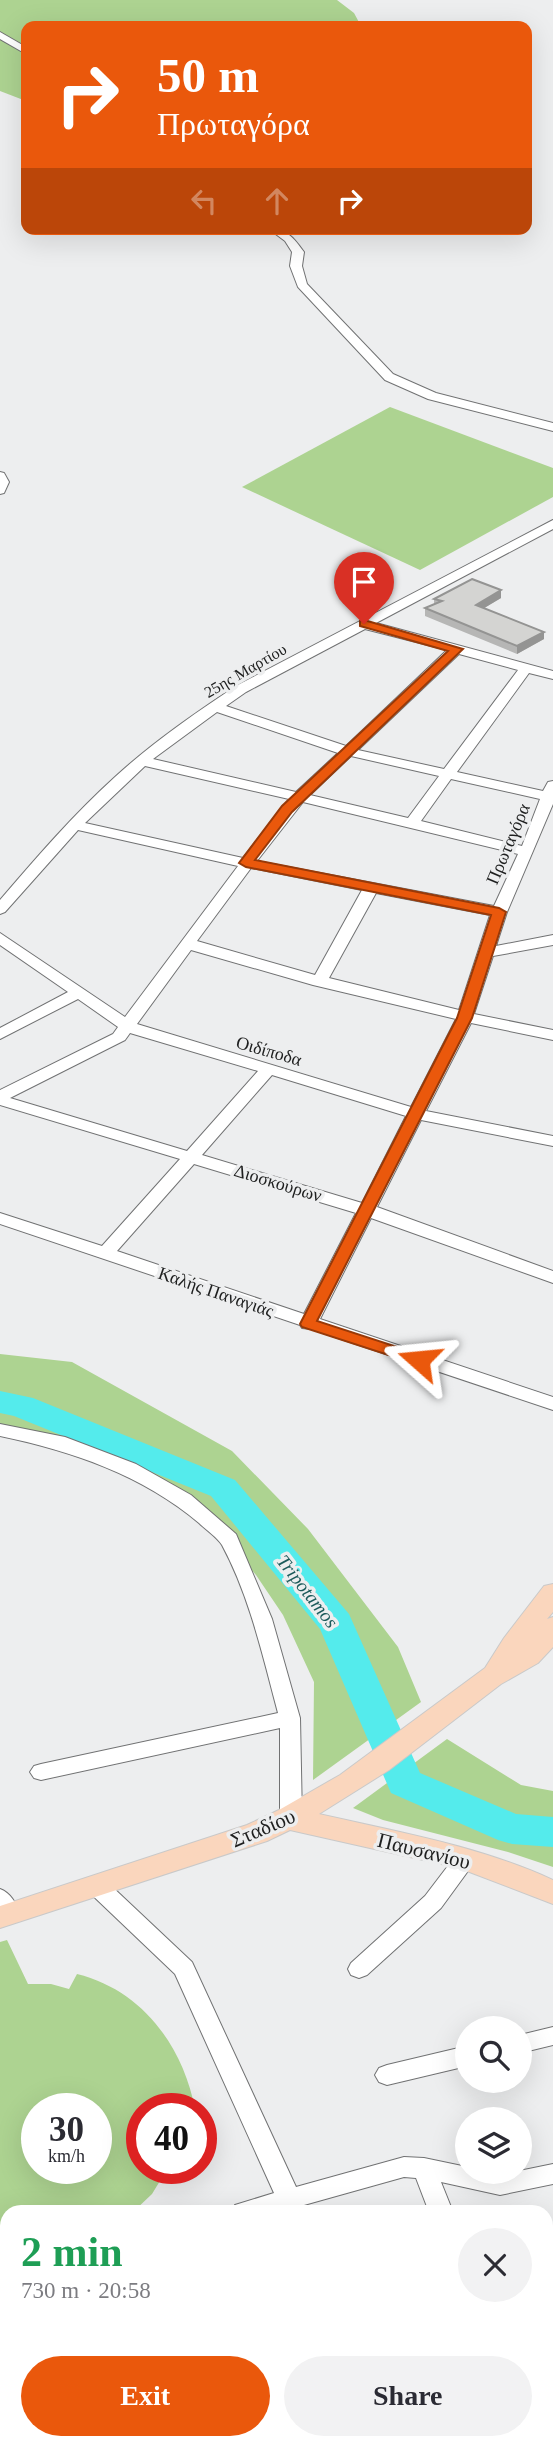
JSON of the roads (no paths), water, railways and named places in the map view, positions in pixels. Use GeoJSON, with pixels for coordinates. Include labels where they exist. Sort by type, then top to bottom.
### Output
{"type":"FeatureCollection","features":[{"type":"Feature","properties":{"kind":"main road","name":"Σταδίου"},"geometry":{"type":"LineString","coordinates":[[494,1676],[513,1645],[553,1593]]}},
{"type":"Feature","properties":{"kind":"main road","name":"Σταδίου"},"geometry":{"type":"LineString","coordinates":[[3,1910],[98,1886],[291,1819],[338,1790],[446,1715],[494,1676],[532,1654],[553,1627]]}},
{"type":"Feature","properties":{"kind":"main road","name":"Παυσανίου"},"geometry":{"type":"LineString","coordinates":[[291,1819],[465,1860],[528,1880],[553,1893]]}},
{"type":"Feature","properties":{"kind":"street"},"geometry":{"type":"LineString","coordinates":[[0,35],[21,48]]}},
{"type":"Feature","properties":{"kind":"street"},"geometry":{"type":"LineString","coordinates":[[283,235],[298,252],[296,266],[302,285],[389,377],[432,396],[553,427]]}},
{"type":"Feature","properties":{"kind":"street"},"geometry":{"type":"LineString","coordinates":[[0,475],[3,482],[0,490]]}},
{"type":"Feature","properties":{"kind":"street","name":"25ης Μαρτίου"},"geometry":{"type":"LineString","coordinates":[[0,909],[75,825],[142,761],[215,707],[241,689],[553,524]]}},
{"type":"Feature","properties":{"kind":"street"},"geometry":{"type":"LineString","coordinates":[[364,624],[553,675]]}},
{"type":"Feature","properties":{"kind":"street"},"geometry":{"type":"LineString","coordinates":[[0,1098],[119,1037],[129,1027],[186,943],[276,823],[456,649]]}},
{"type":"Feature","properties":{"kind":"street"},"geometry":{"type":"LineString","coordinates":[[412,823],[526,668]]}},
{"type":"Feature","properties":{"kind":"street"},"geometry":{"type":"LineString","coordinates":[[215,707],[350,752],[448,775],[551,794]]}},
{"type":"Feature","properties":{"kind":"street"},"geometry":{"type":"LineString","coordinates":[[142,761],[527,852]]}},
{"type":"Feature","properties":{"kind":"street","name":"Πρωταγόρα"},"geometry":{"type":"LineString","coordinates":[[308,1324],[465,1018],[499,912],[551,794]]}},
{"type":"Feature","properties":{"kind":"street"},"geometry":{"type":"LineString","coordinates":[[75,825],[246,863],[499,912]]}},
{"type":"Feature","properties":{"kind":"street"},"geometry":{"type":"LineString","coordinates":[[319,982],[371,888]]}},
{"type":"Feature","properties":{"kind":"street","name":"Οιδίποδα"},"geometry":{"type":"LineString","coordinates":[[0,938],[129,1027],[267,1071],[417,1114],[553,1141]]}},
{"type":"Feature","properties":{"kind":"street"},"geometry":{"type":"LineString","coordinates":[[485,953],[553,940]]}},
{"type":"Feature","properties":{"kind":"street"},"geometry":{"type":"LineString","coordinates":[[186,943],[319,982],[465,1018],[553,1035]]}},
{"type":"Feature","properties":{"kind":"street"},"geometry":{"type":"LineString","coordinates":[[0,1034],[80,992]]}},
{"type":"Feature","properties":{"kind":"street"},"geometry":{"type":"LineString","coordinates":[[106,1253],[267,1071]]}},
{"type":"Feature","properties":{"kind":"street","name":"Διοσκούρων"},"geometry":{"type":"LineString","coordinates":[[0,1098],[367,1210],[553,1277]]}},
{"type":"Feature","properties":{"kind":"street","name":"Καλής Παναγιάς"},"geometry":{"type":"LineString","coordinates":[[0,1218],[308,1324],[552,1402]]}},
{"type":"Feature","properties":{"kind":"street"},"geometry":{"type":"LineString","coordinates":[[0,1430],[58,1442],[129,1469],[184,1500],[229,1539],[262,1619],[290,1718],[291,1819]]}},
{"type":"Feature","properties":{"kind":"street"},"geometry":{"type":"LineString","coordinates":[[41,1772],[290,1718]]}},
{"type":"Feature","properties":{"kind":"street"},"geometry":{"type":"LineString","coordinates":[[359,1969],[433,1902],[465,1860]]}},
{"type":"Feature","properties":{"kind":"street"},"geometry":{"type":"LineString","coordinates":[[98,1886],[130,1919],[162,1943],[184,1968],[292,2205],[404,2167],[424,2168],[500,2186],[553,2174]]}},
{"type":"Feature","properties":{"kind":"street"},"geometry":{"type":"LineString","coordinates":[[532,2041],[553,2036]]}},
{"type":"Feature","properties":{"kind":"street"},"geometry":{"type":"LineString","coordinates":[[387,2075],[455,2059]]}},
{"type":"Feature","properties":{"kind":"street"},"geometry":{"type":"LineString","coordinates":[[424,2168],[438,2205]]}},
{"type":"Feature","properties":{"kind":"waterway","name":"Tripotamos"},"geometry":{"type":"LineString","coordinates":[[0,1402],[21,1406],[223,1488],[336,1623],[405,1783],[512,1829],[553,1832]]}}]}
